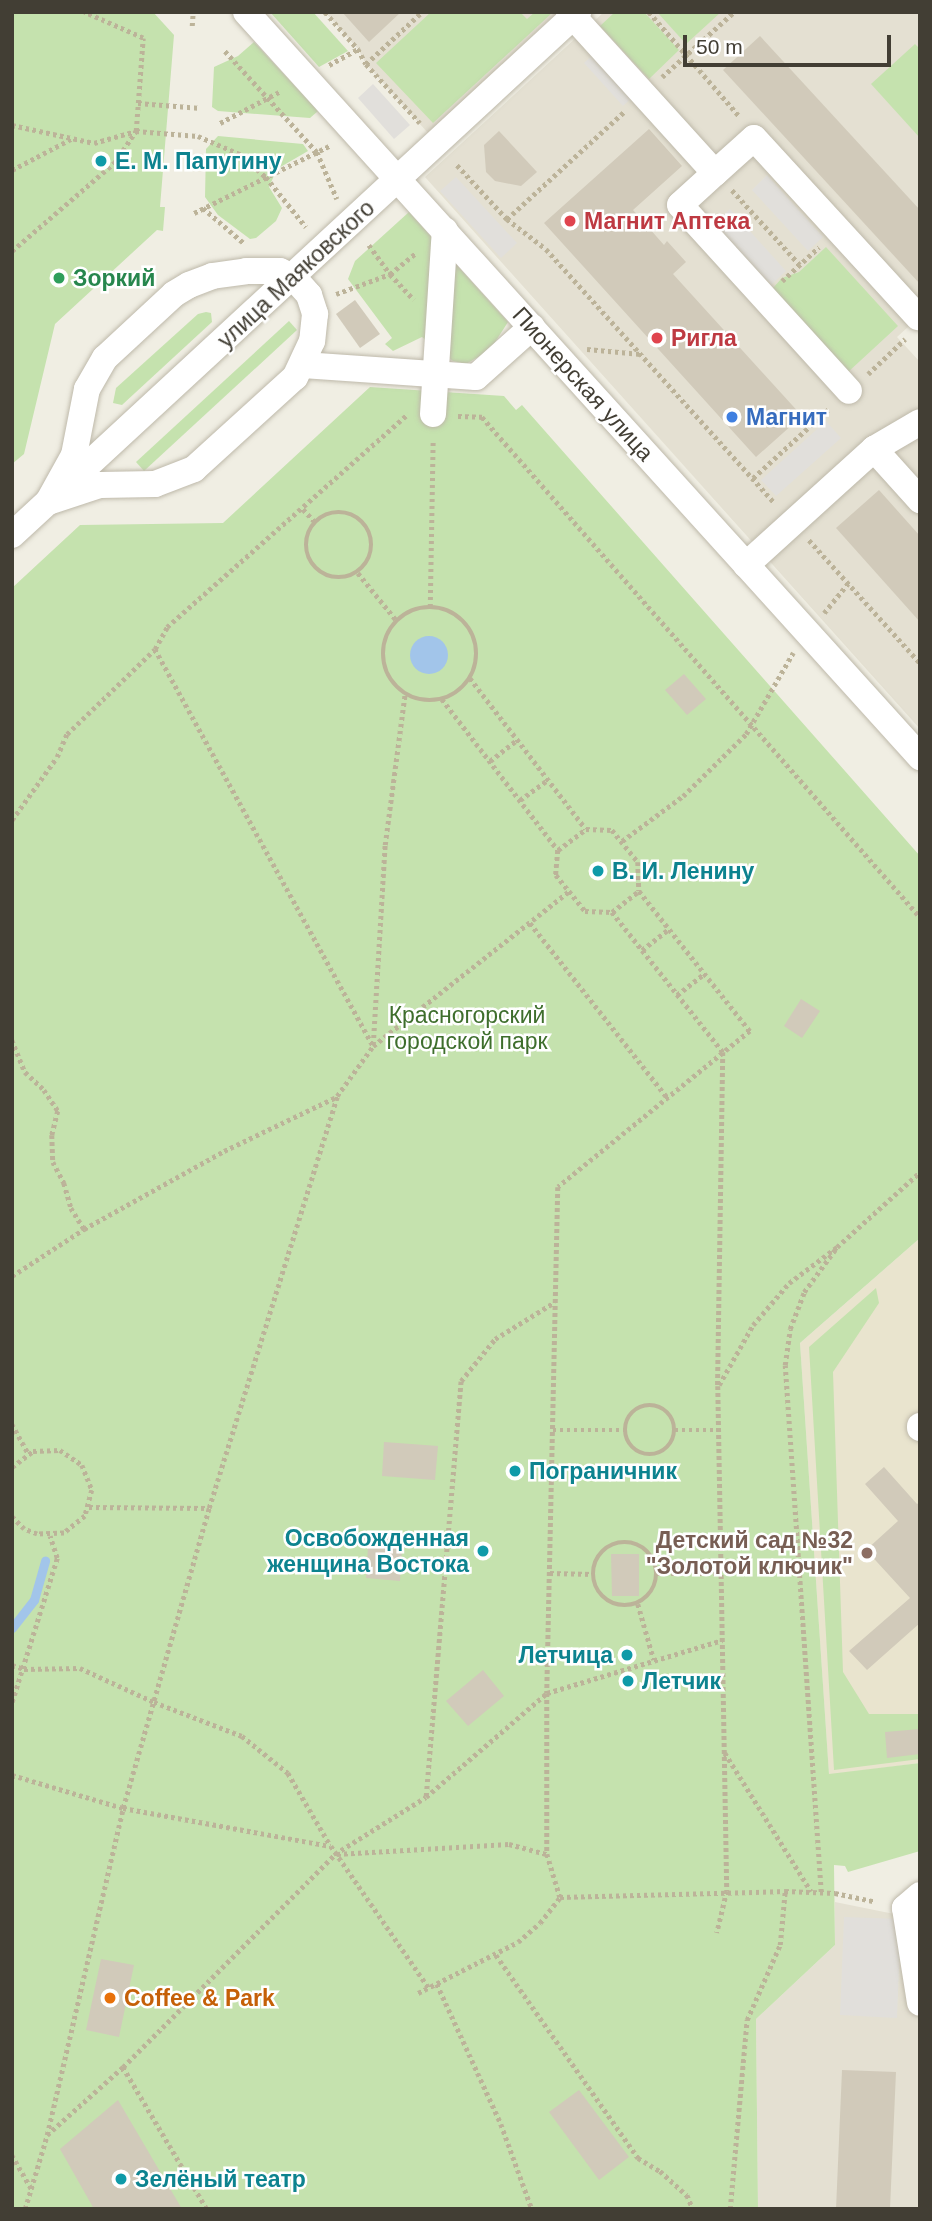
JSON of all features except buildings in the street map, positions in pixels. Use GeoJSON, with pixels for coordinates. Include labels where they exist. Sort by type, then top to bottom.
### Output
{"type":"FeatureCollection","features":[{"type":"Feature","properties":{"kind":"street","name":"Пионерская улица"},"geometry":{"type":"LineString","coordinates":[[246,12],[920,757]]}},
{"type":"Feature","properties":{"kind":"street"},"geometry":{"type":"LineString","coordinates":[[573,14],[715,173]]}},
{"type":"Feature","properties":{"kind":"street","name":"улица Маяковского"},"geometry":{"type":"LineString","coordinates":[[12,535],[399,179],[573,14]]}},
{"type":"Feature","properties":{"kind":"street"},"geometry":{"type":"LineString","coordinates":[[849,391],[680,205],[754,138],[918,317]]}},
{"type":"Feature","properties":{"kind":"street"},"geometry":{"type":"LineString","coordinates":[[433,414],[445,230]]}},
{"type":"Feature","properties":{"kind":"street"},"geometry":{"type":"LineString","coordinates":[[280,271],[293,277],[309,295],[314,314],[312,341],[303,365],[295,377],[194,469],[155,484],[100,485],[48,502],[74,455],[88,389],[105,358],[174,294],[212,276],[280,271]]}},
{"type":"Feature","properties":{"kind":"street"},"geometry":{"type":"LineString","coordinates":[[303,365],[476,377],[532,327]]}},
{"type":"Feature","properties":{"kind":"street"},"geometry":{"type":"LineString","coordinates":[[746,565],[874,449],[920,422]]}},
{"type":"Feature","properties":{"kind":"street"},"geometry":{"type":"LineString","coordinates":[[874,449],[920,500]]}},
{"type":"Feature","properties":{"kind":"street"},"geometry":{"type":"LineString","coordinates":[[920,1895],[905,1908],[913,1921],[920,2003]]}},
{"type":"Feature","properties":{"kind":"path"},"geometry":{"type":"LineString","coordinates":[[12,251],[115,162],[135,131],[143,38],[84,12]]}},
{"type":"Feature","properties":{"kind":"path"},"geometry":{"type":"LineString","coordinates":[[192,26],[194,12]]}},
{"type":"Feature","properties":{"kind":"path"},"geometry":{"type":"LineString","coordinates":[[325,12],[358,49],[366,64],[428,133]]}},
{"type":"Feature","properties":{"kind":"path"},"geometry":{"type":"LineString","coordinates":[[366,64],[422,12]]}},
{"type":"Feature","properties":{"kind":"path"},"geometry":{"type":"LineString","coordinates":[[649,12],[732,105],[754,138]]}},
{"type":"Feature","properties":{"kind":"path"},"geometry":{"type":"LineString","coordinates":[[507,219],[734,12]]}},
{"type":"Feature","properties":{"kind":"path"},"geometry":{"type":"LineString","coordinates":[[225,51],[317,152],[337,199]]}},
{"type":"Feature","properties":{"kind":"path"},"geometry":{"type":"LineString","coordinates":[[138,103],[201,108]]}},
{"type":"Feature","properties":{"kind":"path"},"geometry":{"type":"LineString","coordinates":[[12,125],[94,143],[135,131],[198,136],[242,155],[266,177],[306,227],[300,232]]}},
{"type":"Feature","properties":{"kind":"path"},"geometry":{"type":"LineString","coordinates":[[194,213],[356,132]]}},
{"type":"Feature","properties":{"kind":"path"},"geometry":{"type":"LineString","coordinates":[[12,170],[74,137]]}},
{"type":"Feature","properties":{"kind":"path"},"geometry":{"type":"LineString","coordinates":[[457,165],[507,219],[546,249],[920,663]]}},
{"type":"Feature","properties":{"kind":"path"},"geometry":{"type":"LineString","coordinates":[[715,173],[800,265]]}},
{"type":"Feature","properties":{"kind":"path"},"geometry":{"type":"LineString","coordinates":[[202,208],[251,247]]}},
{"type":"Feature","properties":{"kind":"path"},"geometry":{"type":"LineString","coordinates":[[335,294],[390,274],[445,230]]}},
{"type":"Feature","properties":{"kind":"path"},"geometry":{"type":"LineString","coordinates":[[764,297],[838,230]]}},
{"type":"Feature","properties":{"kind":"path"},"geometry":{"type":"LineString","coordinates":[[369,245],[390,274],[439,326]]}},
{"type":"Feature","properties":{"kind":"path"},"geometry":{"type":"LineString","coordinates":[[579,349],[641,354]]}},
{"type":"Feature","properties":{"kind":"path"},"geometry":{"type":"LineString","coordinates":[[12,820],[57,757],[67,734],[155,649],[167,627],[409,413],[482,417],[920,917]]}},
{"type":"Feature","properties":{"kind":"path"},"geometry":{"type":"LineString","coordinates":[[430,607],[433,414]]}},
{"type":"Feature","properties":{"kind":"path"},"geometry":{"type":"LineString","coordinates":[[303,509],[314,522]]}},
{"type":"Feature","properties":{"kind":"path"},"geometry":{"type":"LineString","coordinates":[[338,512],[351,514],[362,521],[369,532],[372,545],[367,564],[358,573],[333,578],[315,569],[308,559],[305,546],[307,533],[314,522],[325,514],[338,512]]}},
{"type":"Feature","properties":{"kind":"path"},"geometry":{"type":"LineString","coordinates":[[358,573],[397,621]]}},
{"type":"Feature","properties":{"kind":"path"},"geometry":{"type":"LineString","coordinates":[[430,607],[454,614],[471,631],[477,654],[470,678],[463,688],[442,699],[429,701],[405,694],[396,687],[384,666],[384,641],[397,621],[418,608],[430,607]]}},
{"type":"Feature","properties":{"kind":"path"},"geometry":{"type":"LineString","coordinates":[[155,649],[373,1046]]}},
{"type":"Feature","properties":{"kind":"path"},"geometry":{"type":"LineString","coordinates":[[622,841],[683,796],[746,734],[785,664]]}},
{"type":"Feature","properties":{"kind":"path"},"geometry":{"type":"LineString","coordinates":[[470,678],[586,829]]}},
{"type":"Feature","properties":{"kind":"path"},"geometry":{"type":"LineString","coordinates":[[373,1046],[385,845],[405,694]]}},
{"type":"Feature","properties":{"kind":"path"},"geometry":{"type":"LineString","coordinates":[[442,699],[558,850],[556,875],[585,911],[612,912],[639,891]]}},
{"type":"Feature","properties":{"kind":"path"},"geometry":{"type":"LineString","coordinates":[[490,761],[517,740]]}},
{"type":"Feature","properties":{"kind":"path"},"geometry":{"type":"LineString","coordinates":[[520,800],[548,780]]}},
{"type":"Feature","properties":{"kind":"path"},"geometry":{"type":"LineString","coordinates":[[558,850],[586,829],[612,830],[638,862],[639,891],[750,1031],[558,1187],[547,1693],[547,1854],[560,1897]]}},
{"type":"Feature","properties":{"kind":"path"},"geometry":{"type":"LineString","coordinates":[[25,2209],[47,2136],[123,1808],[209,1508],[337,1096],[373,1046],[569,891]]}},
{"type":"Feature","properties":{"kind":"path"},"geometry":{"type":"LineString","coordinates":[[612,912],[723,1052],[718,1386],[727,1891],[717,1933]]}},
{"type":"Feature","properties":{"kind":"path"},"geometry":{"type":"LineString","coordinates":[[530,923],[667,1097]]}},
{"type":"Feature","properties":{"kind":"path"},"geometry":{"type":"LineString","coordinates":[[642,950],[669,929]]}},
{"type":"Feature","properties":{"kind":"path"},"geometry":{"type":"LineString","coordinates":[[677,995],[705,973]]}},
{"type":"Feature","properties":{"kind":"path"},"geometry":{"type":"LineString","coordinates":[[12,1040],[25,1072],[44,1090],[58,1111],[52,1135],[53,1162],[64,1183],[71,1208],[84,1229]]}},
{"type":"Feature","properties":{"kind":"path"},"geometry":{"type":"LineString","coordinates":[[12,1276],[84,1229],[224,1151],[337,1096]]}},
{"type":"Feature","properties":{"kind":"path"},"geometry":{"type":"LineString","coordinates":[[718,1386],[753,1325],[789,1283],[837,1247],[920,1172]]}},
{"type":"Feature","properties":{"kind":"path"},"geometry":{"type":"LineString","coordinates":[[821,1892],[785,1365],[790,1329],[804,1292],[837,1247]]}},
{"type":"Feature","properties":{"kind":"path"},"geometry":{"type":"LineString","coordinates":[[426,1797],[461,1381],[495,1339],[556,1301]]}},
{"type":"Feature","properties":{"kind":"path"},"geometry":{"type":"LineString","coordinates":[[650,1405],[667,1412],[675,1430],[667,1448],[650,1455],[632,1448],[625,1430],[632,1413],[650,1405]]}},
{"type":"Feature","properties":{"kind":"path"},"geometry":{"type":"LineString","coordinates":[[12,1424],[28,1453]]}},
{"type":"Feature","properties":{"kind":"path"},"geometry":{"type":"LineString","coordinates":[[553,1430],[625,1430]]}},
{"type":"Feature","properties":{"kind":"path"},"geometry":{"type":"LineString","coordinates":[[675,1430],[719,1430]]}},
{"type":"Feature","properties":{"kind":"path"},"geometry":{"type":"LineString","coordinates":[[12,1467],[28,1453],[46,1448],[72,1455],[89,1477],[92,1490],[89,1507],[76,1526],[50,1536],[24,1529],[12,1517]]}},
{"type":"Feature","properties":{"kind":"path"},"geometry":{"type":"LineString","coordinates":[[89,1507],[209,1508]]}},
{"type":"Feature","properties":{"kind":"path"},"geometry":{"type":"LineString","coordinates":[[12,1702],[57,1558],[50,1536]]}},
{"type":"Feature","properties":{"kind":"path"},"geometry":{"type":"LineString","coordinates":[[625,1542],[648,1551],[655,1562],[657,1574],[655,1587],[648,1597],[638,1604],[613,1604],[603,1597],[593,1574],[603,1552],[613,1545],[625,1542]]}},
{"type":"Feature","properties":{"kind":"path"},"geometry":{"type":"LineString","coordinates":[[550,1573],[593,1574]]}},
{"type":"Feature","properties":{"kind":"path"},"geometry":{"type":"LineString","coordinates":[[657,1574],[721,1574]]}},
{"type":"Feature","properties":{"kind":"path"},"geometry":{"type":"LineString","coordinates":[[638,1604],[654,1660]]}},
{"type":"Feature","properties":{"kind":"path"},"geometry":{"type":"LineString","coordinates":[[47,2136],[123,2067],[335,1854],[426,1797],[547,1693],[722,1640]]}},
{"type":"Feature","properties":{"kind":"path"},"geometry":{"type":"LineString","coordinates":[[12,1665],[24,1669],[80,1668],[154,1702],[242,1736],[288,1773],[335,1854],[429,1988]]}},
{"type":"Feature","properties":{"kind":"path"},"geometry":{"type":"LineString","coordinates":[[724,1752],[811,1892]]}},
{"type":"Feature","properties":{"kind":"path"},"geometry":{"type":"LineString","coordinates":[[12,1774],[123,1808],[331,1846]]}},
{"type":"Feature","properties":{"kind":"path"},"geometry":{"type":"LineString","coordinates":[[335,1854],[509,1844],[547,1854]]}},
{"type":"Feature","properties":{"kind":"path"},"geometry":{"type":"LineString","coordinates":[[560,1897],[785,1891],[821,1892],[873,1901]]}},
{"type":"Feature","properties":{"kind":"path"},"geometry":{"type":"LineString","coordinates":[[730,2209],[747,2020],[780,1945],[785,1891]]}},
{"type":"Feature","properties":{"kind":"path"},"geometry":{"type":"LineString","coordinates":[[418,1993],[496,1955],[540,1923],[560,1897]]}},
{"type":"Feature","properties":{"kind":"path"},"geometry":{"type":"LineString","coordinates":[[496,1955],[638,2158],[660,2171],[687,2195],[693,2209]]}},
{"type":"Feature","properties":{"kind":"path"},"geometry":{"type":"LineString","coordinates":[[437,1984],[496,2113],[533,2209]]}},
{"type":"Feature","properties":{"kind":"path"},"geometry":{"type":"LineString","coordinates":[[123,2067],[207,2209]]}},
{"type":"Feature","properties":{"kind":"path"},"geometry":{"type":"LineString","coordinates":[[12,2155],[32,2189]]}},
{"type":"Feature","properties":{"kind":"shaded area"},"geometry":{"type":"Polygon","coordinates":[[[325,12],[558,12],[428,133],[366,64],[358,49],[325,12]]]}},
{"type":"Feature","properties":{"kind":"shaded area"},"geometry":{"type":"Polygon","coordinates":[[[604,12],[920,12],[920,316],[897,337],[920,362],[920,729],[425,177],[604,12]]]}},
{"type":"Feature","properties":{"kind":"shaded area"},"geometry":{"type":"Polygon","coordinates":[[[598,50],[637,93],[623,106],[584,63],[598,50]]]}},
{"type":"Feature","properties":{"kind":"shaded area"},"geometry":{"type":"Polygon","coordinates":[[[373,84],[410,125],[394,139],[358,98],[373,84]]]}},
{"type":"Feature","properties":{"kind":"shaded area"},"geometry":{"type":"Polygon","coordinates":[[[767,175],[823,237],[808,251],[752,190],[767,175]]]}},
{"type":"Feature","properties":{"kind":"shaded area"},"geometry":{"type":"Polygon","coordinates":[[[456,177],[517,243],[501,258],[440,191],[456,177]]]}},
{"type":"Feature","properties":{"kind":"shaded area"},"geometry":{"type":"Polygon","coordinates":[[[730,209],[786,271],[771,285],[715,224],[730,209]]]}},
{"type":"Feature","properties":{"kind":"shaded area"},"geometry":{"type":"Polygon","coordinates":[[[826,421],[841,438],[776,496],[761,480],[826,421]]]}},
{"type":"Feature","properties":{"kind":"shaded area","name":"Детский сад №32 \"Золотой ключик\""},"geometry":{"type":"Polygon","coordinates":[[[920,1238],[920,1763],[829,1775],[800,1343],[920,1238]]]}},
{"type":"Feature","properties":{"kind":"shaded area"},"geometry":{"type":"Polygon","coordinates":[[[835,1902],[899,1915],[920,1906],[920,2209],[758,2209],[756,2019],[835,1945],[835,1902]]]}},
{"type":"Feature","properties":{"kind":"shaded area"},"geometry":{"type":"Polygon","coordinates":[[[844,1917],[901,1919],[897,2018],[840,2015],[844,1917]]]}},
{"type":"Feature","properties":{"kind":"green space","name":"Зоркий"},"geometry":{"type":"Polygon","coordinates":[[[12,12],[153,12],[174,35],[160,207],[165,207],[163,231],[157,230],[55,324],[24,454],[12,464],[12,12]]]}},
{"type":"Feature","properties":{"kind":"green space"},"geometry":{"type":"Polygon","coordinates":[[[270,12],[313,12],[348,51],[319,67],[270,12]]]}},
{"type":"Feature","properties":{"kind":"green space"},"geometry":{"type":"Polygon","coordinates":[[[431,12],[520,12],[527,19],[535,12],[552,13],[433,123],[376,63],[431,12]]]}},
{"type":"Feature","properties":{"kind":"green space"},"geometry":{"type":"Polygon","coordinates":[[[615,12],[644,12],[679,50],[649,79],[600,26],[615,12]]]}},
{"type":"Feature","properties":{"kind":"green space"},"geometry":{"type":"Polygon","coordinates":[[[657,12],[721,12],[686,44],[657,12]]]}},
{"type":"Feature","properties":{"kind":"green space"},"geometry":{"type":"Polygon","coordinates":[[[254,42],[318,111],[310,118],[218,111],[212,107],[214,67],[238,56],[254,42]]]}},
{"type":"Feature","properties":{"kind":"green space"},"geometry":{"type":"Polygon","coordinates":[[[915,44],[920,49],[920,138],[871,84],[915,44]]]}},
{"type":"Feature","properties":{"kind":"green space"},"geometry":{"type":"Polygon","coordinates":[[[218,136],[303,144],[308,151],[277,169],[269,187],[282,208],[276,221],[256,238],[250,239],[218,215],[205,197],[206,149],[218,136]]]}},
{"type":"Feature","properties":{"kind":"green space"},"geometry":{"type":"Polygon","coordinates":[[[409,212],[508,322],[490,350],[466,364],[453,361],[422,337],[393,351],[385,344],[392,338],[348,279],[355,261],[409,212]]]}},
{"type":"Feature","properties":{"kind":"green space"},"geometry":{"type":"Polygon","coordinates":[[[826,247],[898,326],[847,373],[761,301],[782,278],[799,272],[826,247]]]}},
{"type":"Feature","properties":{"kind":"green space"},"geometry":{"type":"Polygon","coordinates":[[[211,313],[212,322],[122,405],[113,403],[116,388],[198,314],[211,313]]]}},
{"type":"Feature","properties":{"kind":"green space"},"geometry":{"type":"Polygon","coordinates":[[[289,321],[297,330],[144,471],[136,462],[289,321]]]}},
{"type":"Feature","properties":{"kind":"green space","name":"Красногорский городской парк"},"geometry":{"type":"Polygon","coordinates":[[[370,387],[504,396],[516,410],[522,405],[920,856],[920,1238],[800,1343],[829,1774],[920,1763],[920,1851],[848,1872],[845,1866],[834,1865],[835,1945],[756,2019],[758,2209],[12,2209],[12,588],[80,525],[223,523],[370,387]]]}},
{"type":"Feature","properties":{"kind":"green space"},"geometry":{"type":"Polygon","coordinates":[[[876,1288],[879,1303],[833,1372],[843,1672],[869,1714],[920,1714],[920,1759],[834,1770],[809,1347],[876,1288]]]}},
{"type":"Feature","properties":{"kind":"water"},"geometry":{"type":"Polygon","coordinates":[[[429,636],[443,641],[448,655],[443,669],[429,674],[415,669],[410,655],[415,641],[429,636]]]}},
{"type":"Feature","properties":{"kind":"waterway"},"geometry":{"type":"LineString","coordinates":[[12,1628],[34,1600],[45,1561]]}},
{"type":"Feature","properties":{"kind":"place","name":"Е. М. Папугину"},"geometry":{"type":"Point","coordinates":[101,161]}},
{"type":"Feature","properties":{"kind":"place","name":"Магнит Аптека"},"geometry":{"type":"Point","coordinates":[570,221]}},
{"type":"Feature","properties":{"kind":"place","name":"Зоркий"},"geometry":{"type":"Point","coordinates":[59,278]}},
{"type":"Feature","properties":{"kind":"place","name":"Ригла"},"geometry":{"type":"Point","coordinates":[657,338]}},
{"type":"Feature","properties":{"kind":"place","name":"Магнит"},"geometry":{"type":"Point","coordinates":[732,417]}},
{"type":"Feature","properties":{"kind":"place","name":"В. И. Ленину"},"geometry":{"type":"Point","coordinates":[598,871]}},
{"type":"Feature","properties":{"kind":"place","name":"Пограничник"},"geometry":{"type":"Point","coordinates":[515,1471]}},
{"type":"Feature","properties":{"kind":"place","name":"Освобожденная женщина Востока"},"geometry":{"type":"Point","coordinates":[483,1551]}},
{"type":"Feature","properties":{"kind":"place","name":"Детский сад №32 \"Золотой ключик\""},"geometry":{"type":"Point","coordinates":[867,1553]}},
{"type":"Feature","properties":{"kind":"place","name":"Летчица"},"geometry":{"type":"Point","coordinates":[627,1655]}},
{"type":"Feature","properties":{"kind":"place","name":"Летчик"},"geometry":{"type":"Point","coordinates":[628,1681]}},
{"type":"Feature","properties":{"kind":"place","name":"Coffee & Park"},"geometry":{"type":"Point","coordinates":[110,1998]}},
{"type":"Feature","properties":{"kind":"place","name":"Зелёный театр"},"geometry":{"type":"Point","coordinates":[121,2179]}}]}
